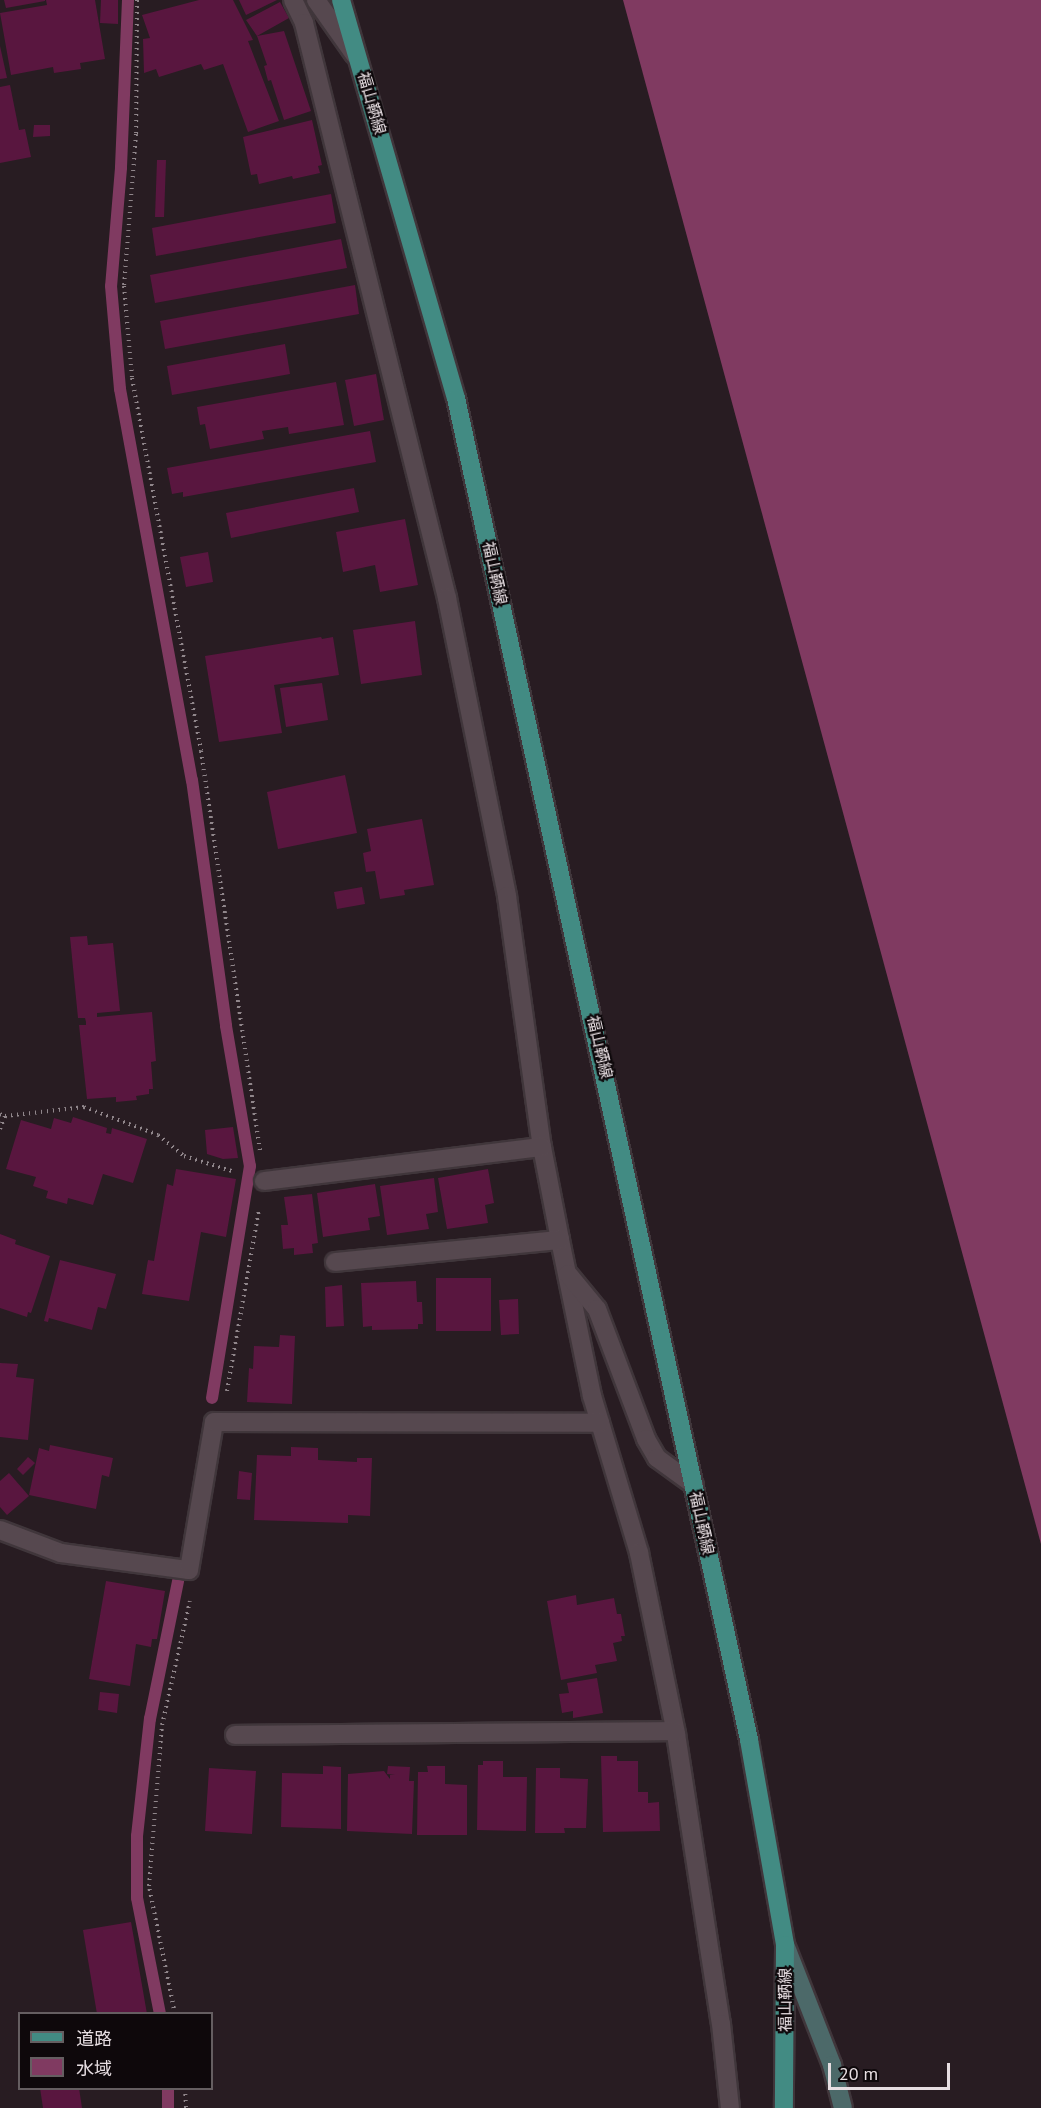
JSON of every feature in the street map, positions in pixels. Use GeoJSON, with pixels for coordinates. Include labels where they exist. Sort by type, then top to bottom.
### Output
{"type":"FeatureCollection","features":[{"type":"Feature","properties":{"kind":"main road","name":"福山鞆線"},"geometry":{"type":"LineString","coordinates":[[341,0],[456,398],[749,1740],[785,1945],[784,2108]]}},
{"type":"Feature","properties":{"kind":"street"},"geometry":{"type":"LineString","coordinates":[[293,0],[304,23],[447,598],[507,896],[542,1147],[560,1240],[600,1423],[639,1552],[675,1731],[722,2024],[730,2108]]}},
{"type":"Feature","properties":{"kind":"street"},"geometry":{"type":"LineString","coordinates":[[316,0],[361,63]]}},
{"type":"Feature","properties":{"kind":"street"},"geometry":{"type":"LineString","coordinates":[[264,1181],[542,1147]]}},
{"type":"Feature","properties":{"kind":"street"},"geometry":{"type":"LineString","coordinates":[[335,1262],[560,1240]]}},
{"type":"Feature","properties":{"kind":"street"},"geometry":{"type":"LineString","coordinates":[[567,1272],[597,1309],[646,1439],[657,1458],[694,1485]]}},
{"type":"Feature","properties":{"kind":"street"},"geometry":{"type":"LineString","coordinates":[[0,1530],[62,1553],[189,1570],[214,1422],[600,1423]]}},
{"type":"Feature","properties":{"kind":"street"},"geometry":{"type":"LineString","coordinates":[[235,1735],[675,1731]]}},
{"type":"Feature","properties":{"kind":"street"},"geometry":{"type":"LineString","coordinates":[[785,1945],[832,2065],[843,2108]]}},
{"type":"Feature","properties":{"kind":"path"},"geometry":{"type":"LineString","coordinates":[[137,0],[136,134],[124,286],[132,378],[201,751],[264,1181],[221,1421]]}},
{"type":"Feature","properties":{"kind":"path"},"geometry":{"type":"LineString","coordinates":[[0,1129],[2,1115],[84,1107],[158,1135],[184,1156],[240,1174]]}},
{"type":"Feature","properties":{"kind":"path"},"geometry":{"type":"LineString","coordinates":[[175,2012],[149,1886],[162,1725],[191,1595],[189,1570]]}},
{"type":"Feature","properties":{"kind":"path"},"geometry":{"type":"LineString","coordinates":[[185,2090],[186,2108]]}},
{"type":"Feature","properties":{"kind":"water"},"geometry":{"type":"Polygon","coordinates":[[[623,0],[1041,0],[1041,1544],[623,0]]]}},
{"type":"Feature","properties":{"kind":"building"},"geometry":{"type":"Polygon","coordinates":[[[4,0],[45,0],[45,1],[6,8],[4,0]]]}},
{"type":"Feature","properties":{"kind":"building"},"geometry":{"type":"Polygon","coordinates":[[[46,0],[95,0],[105,59],[80,63],[81,69],[54,73],[53,67],[11,75],[0,13],[47,5],[46,0]]]}},
{"type":"Feature","properties":{"kind":"building"},"geometry":{"type":"Polygon","coordinates":[[[101,0],[118,0],[118,24],[100,23],[101,0]]]}},
{"type":"Feature","properties":{"kind":"building"},"geometry":{"type":"Polygon","coordinates":[[[199,0],[233,0],[253,40],[248,41],[279,121],[248,132],[223,64],[204,70],[201,64],[159,77],[156,69],[144,73],[143,39],[150,38],[142,15],[199,0]]]}},
{"type":"Feature","properties":{"kind":"building"},"geometry":{"type":"Polygon","coordinates":[[[239,0],[277,0],[246,15],[239,0]]]}},
{"type":"Feature","properties":{"kind":"building"},"geometry":{"type":"Polygon","coordinates":[[[280,2],[289,18],[257,36],[246,20],[280,2]]]}},
{"type":"Feature","properties":{"kind":"building"},"geometry":{"type":"Polygon","coordinates":[[[284,31],[311,111],[284,120],[271,80],[268,81],[264,66],[267,65],[257,36],[284,31]]]}},
{"type":"Feature","properties":{"kind":"building"},"geometry":{"type":"Polygon","coordinates":[[[0,46],[7,78],[0,79],[0,46]]]}},
{"type":"Feature","properties":{"kind":"building"},"geometry":{"type":"Polygon","coordinates":[[[10,85],[19,130],[25,129],[31,157],[0,163],[0,87],[10,85]]]}},
{"type":"Feature","properties":{"kind":"building"},"geometry":{"type":"Polygon","coordinates":[[[312,120],[322,165],[318,166],[320,173],[293,179],[292,176],[259,184],[257,174],[251,175],[243,137],[312,120]]]}},
{"type":"Feature","properties":{"kind":"building"},"geometry":{"type":"Polygon","coordinates":[[[34,125],[50,125],[50,136],[33,137],[34,125]]]}},
{"type":"Feature","properties":{"kind":"building"},"geometry":{"type":"Polygon","coordinates":[[[157,160],[166,160],[164,217],[155,217],[157,160]]]}},
{"type":"Feature","properties":{"kind":"building"},"geometry":{"type":"Polygon","coordinates":[[[331,194],[336,223],[156,256],[152,228],[331,194]]]}},
{"type":"Feature","properties":{"kind":"building"},"geometry":{"type":"Polygon","coordinates":[[[341,239],[347,268],[155,303],[150,275],[341,239]]]}},
{"type":"Feature","properties":{"kind":"building"},"geometry":{"type":"Polygon","coordinates":[[[355,285],[359,314],[165,349],[160,321],[355,285]]]}},
{"type":"Feature","properties":{"kind":"building"},"geometry":{"type":"Polygon","coordinates":[[[285,344],[290,374],[172,395],[167,366],[285,344]]]}},
{"type":"Feature","properties":{"kind":"building"},"geometry":{"type":"Polygon","coordinates":[[[376,374],[384,420],[354,426],[345,380],[376,374]]]}},
{"type":"Feature","properties":{"kind":"building"},"geometry":{"type":"Polygon","coordinates":[[[336,382],[344,425],[289,434],[288,427],[262,431],[264,439],[210,449],[205,424],[200,425],[197,407],[336,382]]]}},
{"type":"Feature","properties":{"kind":"building"},"geometry":{"type":"Polygon","coordinates":[[[370,431],[376,462],[183,497],[183,492],[172,494],[167,468],[370,431]]]}},
{"type":"Feature","properties":{"kind":"building"},"geometry":{"type":"Polygon","coordinates":[[[354,488],[359,512],[231,538],[226,513],[354,488]]]}},
{"type":"Feature","properties":{"kind":"building"},"geometry":{"type":"Polygon","coordinates":[[[405,519],[418,585],[380,592],[375,565],[343,572],[336,532],[405,519]]]}},
{"type":"Feature","properties":{"kind":"building"},"geometry":{"type":"Polygon","coordinates":[[[208,552],[213,582],[186,587],[180,557],[208,552]]]}},
{"type":"Feature","properties":{"kind":"building"},"geometry":{"type":"Polygon","coordinates":[[[415,621],[422,675],[361,684],[353,630],[415,621]]]}},
{"type":"Feature","properties":{"kind":"building"},"geometry":{"type":"Polygon","coordinates":[[[321,637],[322,639],[333,637],[339,675],[274,685],[282,733],[219,742],[205,656],[321,637]]]}},
{"type":"Feature","properties":{"kind":"building"},"geometry":{"type":"Polygon","coordinates":[[[322,683],[328,720],[286,727],[280,688],[322,683]]]}},
{"type":"Feature","properties":{"kind":"building"},"geometry":{"type":"Polygon","coordinates":[[[345,775],[357,833],[278,849],[267,792],[345,775]]]}},
{"type":"Feature","properties":{"kind":"building"},"geometry":{"type":"Polygon","coordinates":[[[422,819],[434,885],[404,890],[405,895],[380,899],[375,871],[366,872],[363,853],[371,851],[367,829],[422,819]]]}},
{"type":"Feature","properties":{"kind":"building"},"geometry":{"type":"Polygon","coordinates":[[[362,887],[365,904],[337,909],[334,892],[362,887]]]}},
{"type":"Feature","properties":{"kind":"building"},"geometry":{"type":"Polygon","coordinates":[[[87,936],[88,945],[113,943],[120,1011],[97,1013],[97,1017],[152,1012],[156,1061],[151,1062],[153,1089],[149,1089],[149,1094],[136,1096],[137,1100],[116,1102],[116,1097],[87,1099],[79,1025],[86,1025],[86,1022],[85,1018],[78,1018],[70,937],[87,936]]]}},
{"type":"Feature","properties":{"kind":"building"},"geometry":{"type":"Polygon","coordinates":[[[73,1117],[107,1128],[106,1133],[111,1134],[112,1128],[147,1139],[133,1183],[103,1174],[93,1205],[68,1198],[67,1204],[46,1198],[48,1191],[33,1186],[36,1177],[6,1169],[21,1120],[51,1129],[54,1118],[71,1123],[73,1117]]]}},
{"type":"Feature","properties":{"kind":"building"},"geometry":{"type":"Polygon","coordinates":[[[233,1127],[238,1158],[223,1159],[207,1154],[205,1130],[233,1127]]]}},
{"type":"Feature","properties":{"kind":"building"},"geometry":{"type":"Polygon","coordinates":[[[176,1169],[236,1179],[226,1237],[201,1232],[189,1301],[142,1294],[148,1260],[154,1261],[167,1184],[173,1186],[176,1169]]]}},
{"type":"Feature","properties":{"kind":"building"},"geometry":{"type":"Polygon","coordinates":[[[488,1169],[494,1203],[485,1205],[488,1223],[447,1229],[438,1178],[488,1169]]]}},
{"type":"Feature","properties":{"kind":"building"},"geometry":{"type":"Polygon","coordinates":[[[434,1178],[438,1212],[426,1214],[429,1229],[387,1235],[380,1186],[434,1178]]]}},
{"type":"Feature","properties":{"kind":"building"},"geometry":{"type":"Polygon","coordinates":[[[375,1184],[380,1216],[368,1218],[370,1230],[323,1237],[317,1193],[375,1184]]]}},
{"type":"Feature","properties":{"kind":"building"},"geometry":{"type":"Polygon","coordinates":[[[312,1194],[318,1243],[312,1244],[313,1253],[294,1255],[294,1248],[283,1249],[281,1225],[288,1225],[284,1197],[312,1194]]]}},
{"type":"Feature","properties":{"kind":"building"},"geometry":{"type":"Polygon","coordinates":[[[0,1234],[16,1240],[15,1244],[50,1256],[31,1313],[28,1312],[27,1317],[0,1308],[0,1234]]]}},
{"type":"Feature","properties":{"kind":"building"},"geometry":{"type":"Polygon","coordinates":[[[60,1260],[116,1274],[106,1309],[98,1307],[92,1330],[49,1318],[48,1322],[44,1321],[60,1260]]]}},
{"type":"Feature","properties":{"kind":"building"},"geometry":{"type":"Polygon","coordinates":[[[436,1278],[491,1278],[491,1331],[436,1331],[436,1278]]]}},
{"type":"Feature","properties":{"kind":"building"},"geometry":{"type":"Polygon","coordinates":[[[416,1281],[417,1302],[422,1302],[423,1324],[418,1324],[418,1329],[372,1330],[372,1326],[363,1327],[361,1283],[416,1281]]]}},
{"type":"Feature","properties":{"kind":"building"},"geometry":{"type":"Polygon","coordinates":[[[342,1285],[344,1326],[326,1327],[325,1287],[342,1285]]]}},
{"type":"Feature","properties":{"kind":"building"},"geometry":{"type":"Polygon","coordinates":[[[518,1299],[519,1334],[501,1335],[499,1300],[518,1299]]]}},
{"type":"Feature","properties":{"kind":"building"},"geometry":{"type":"Polygon","coordinates":[[[280,1335],[295,1336],[292,1404],[247,1402],[249,1368],[253,1369],[254,1346],[279,1347],[280,1335]]]}},
{"type":"Feature","properties":{"kind":"building"},"geometry":{"type":"Polygon","coordinates":[[[0,1363],[18,1364],[16,1377],[34,1379],[28,1440],[0,1437],[0,1363]]]}},
{"type":"Feature","properties":{"kind":"building"},"geometry":{"type":"Polygon","coordinates":[[[50,1445],[113,1458],[109,1477],[102,1475],[96,1509],[29,1495],[39,1448],[49,1451],[50,1445]]]}},
{"type":"Feature","properties":{"kind":"building"},"geometry":{"type":"Polygon","coordinates":[[[291,1447],[318,1448],[318,1460],[357,1462],[357,1458],[372,1458],[370,1516],[348,1515],[348,1523],[254,1520],[257,1455],[291,1456],[291,1447]]]}},
{"type":"Feature","properties":{"kind":"building"},"geometry":{"type":"Polygon","coordinates":[[[28,1457],[35,1463],[23,1475],[17,1469],[28,1457]]]}},
{"type":"Feature","properties":{"kind":"building"},"geometry":{"type":"Polygon","coordinates":[[[239,1471],[252,1473],[250,1500],[237,1499],[239,1471]]]}},
{"type":"Feature","properties":{"kind":"building"},"geometry":{"type":"Polygon","coordinates":[[[9,1473],[29,1496],[7,1515],[0,1507],[0,1481],[9,1473]]]}},
{"type":"Feature","properties":{"kind":"building"},"geometry":{"type":"Polygon","coordinates":[[[106,1581],[165,1591],[157,1639],[152,1639],[151,1647],[136,1644],[130,1686],[89,1679],[106,1581]]]}},
{"type":"Feature","properties":{"kind":"building"},"geometry":{"type":"Polygon","coordinates":[[[576,1595],[577,1605],[614,1598],[617,1614],[621,1614],[625,1636],[621,1636],[622,1641],[613,1643],[617,1661],[595,1665],[597,1673],[561,1680],[547,1601],[576,1595]]]}},
{"type":"Feature","properties":{"kind":"building"},"geometry":{"type":"Polygon","coordinates":[[[597,1678],[603,1713],[573,1718],[573,1711],[562,1713],[559,1694],[569,1693],[567,1683],[597,1678]]]}},
{"type":"Feature","properties":{"kind":"building"},"geometry":{"type":"Polygon","coordinates":[[[100,1692],[119,1694],[117,1713],[98,1710],[100,1692]]]}},
{"type":"Feature","properties":{"kind":"building"},"geometry":{"type":"Polygon","coordinates":[[[601,1756],[617,1756],[617,1761],[638,1761],[638,1792],[648,1792],[648,1803],[659,1802],[660,1831],[603,1832],[601,1756]]]}},
{"type":"Feature","properties":{"kind":"building"},"geometry":{"type":"Polygon","coordinates":[[[483,1761],[503,1761],[503,1777],[527,1777],[526,1831],[477,1830],[478,1765],[483,1765],[483,1761]]]}},
{"type":"Feature","properties":{"kind":"building"},"geometry":{"type":"Polygon","coordinates":[[[323,1766],[341,1767],[341,1829],[281,1827],[282,1773],[323,1774],[323,1766]]]}},
{"type":"Feature","properties":{"kind":"building"},"geometry":{"type":"Polygon","coordinates":[[[388,1766],[410,1767],[409,1781],[414,1781],[412,1834],[347,1831],[348,1774],[384,1771],[390,1779],[390,1775],[395,1775],[387,1774],[388,1766]]]}},
{"type":"Feature","properties":{"kind":"building"},"geometry":{"type":"Polygon","coordinates":[[[427,1766],[445,1766],[445,1784],[467,1785],[467,1835],[417,1835],[418,1772],[428,1772],[427,1766]]]}},
{"type":"Feature","properties":{"kind":"building"},"geometry":{"type":"Polygon","coordinates":[[[209,1768],[256,1771],[252,1834],[205,1831],[209,1768]]]}},
{"type":"Feature","properties":{"kind":"building"},"geometry":{"type":"Polygon","coordinates":[[[536,1768],[560,1768],[560,1778],[588,1779],[586,1828],[564,1828],[565,1833],[535,1833],[536,1768]]]}},
{"type":"Feature","properties":{"kind":"building"},"geometry":{"type":"Polygon","coordinates":[[[131,1922],[147,2012],[97,2012],[83,1930],[131,1922]]]}},
{"type":"Feature","properties":{"kind":"building"},"geometry":{"type":"Polygon","coordinates":[[[40,2090],[79,2090],[82,2108],[43,2108],[40,2090]]]}},
{"type":"Feature","properties":{"kind":"waterway"},"geometry":{"type":"LineString","coordinates":[[128,0],[121,168],[111,286],[120,389],[192,780],[226,1026],[250,1166],[212,1398]]}},
{"type":"Feature","properties":{"kind":"waterway"},"geometry":{"type":"LineString","coordinates":[[160,2012],[137,1898],[137,1836],[150,1719],[178,1581]]}},
{"type":"Feature","properties":{"kind":"waterway"},"geometry":{"type":"LineString","coordinates":[[168,2090],[168,2108]]}}]}
